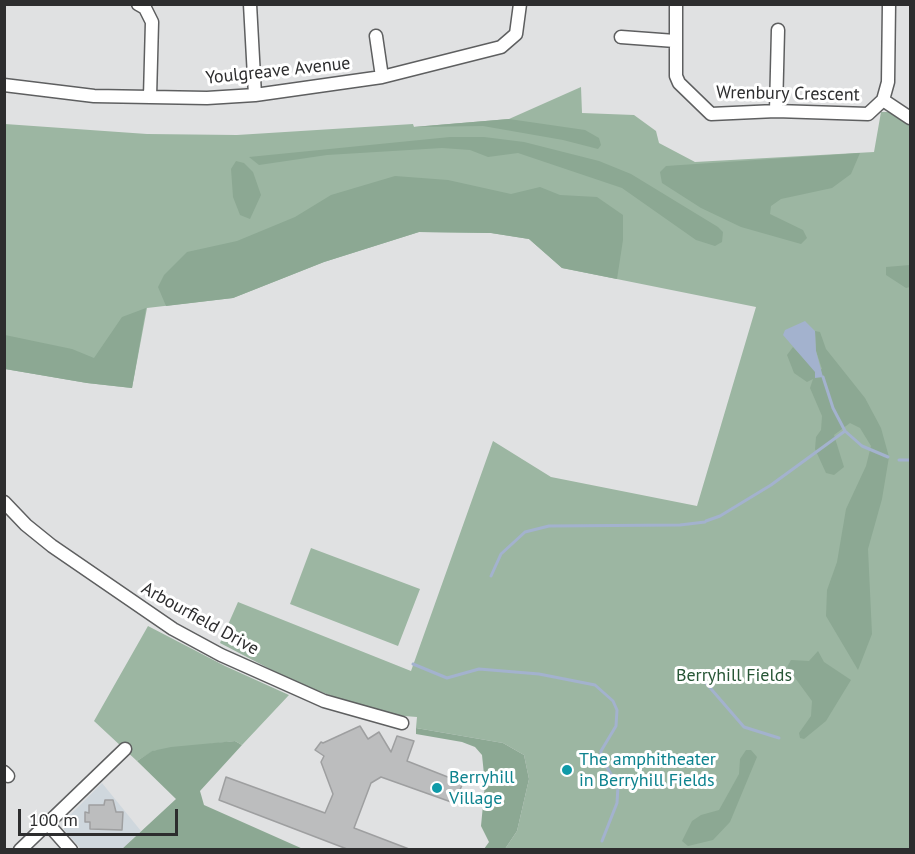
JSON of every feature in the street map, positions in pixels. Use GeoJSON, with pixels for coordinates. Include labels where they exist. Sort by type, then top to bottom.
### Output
{"type":"FeatureCollection","features":[{"type":"Feature","properties":{"kind":"street"},"geometry":{"type":"LineString","coordinates":[[138,4],[145,8],[152,22],[150,97]]}},
{"type":"Feature","properties":{"kind":"street"},"geometry":{"type":"LineString","coordinates":[[249,4],[255,95]]}},
{"type":"Feature","properties":{"kind":"street","name":"Youlgreave Avenue"},"geometry":{"type":"LineString","coordinates":[[4,85],[94,96],[207,98],[255,95],[382,77],[501,47],[516,34],[520,4]]}},
{"type":"Feature","properties":{"kind":"street","name":"Wrenbury Crescent"},"geometry":{"type":"LineString","coordinates":[[676,4],[675,41],[679,83],[711,114],[776,111],[868,114],[883,100],[890,72],[889,4]]}},
{"type":"Feature","properties":{"kind":"street"},"geometry":{"type":"LineString","coordinates":[[776,111],[778,30]]}},
{"type":"Feature","properties":{"kind":"street"},"geometry":{"type":"LineString","coordinates":[[376,36],[382,77]]}},
{"type":"Feature","properties":{"kind":"street"},"geometry":{"type":"LineString","coordinates":[[621,38],[675,41]]}},
{"type":"Feature","properties":{"kind":"street"},"geometry":{"type":"LineString","coordinates":[[883,100],[910,118]]}},
{"type":"Feature","properties":{"kind":"street","name":"Arbourfield Drive"},"geometry":{"type":"LineString","coordinates":[[4,502],[26,525],[52,546],[173,629],[221,655],[324,701],[402,723]]}},
{"type":"Feature","properties":{"kind":"street"},"geometry":{"type":"LineString","coordinates":[[20,849],[125,749]]}},
{"type":"Feature","properties":{"kind":"street"},"geometry":{"type":"LineString","coordinates":[[48,824],[71,849]]}},
{"type":"Feature","properties":{"kind":"shaded area"},"geometry":{"type":"Polygon","coordinates":[[[102,783],[141,831],[122,849],[81,849],[64,830],[64,821],[102,783]]]}},
{"type":"Feature","properties":{"kind":"green space","name":"Berryhill Fields"},"geometry":{"type":"Polygon","coordinates":[[[581,87],[582,113],[634,115],[656,131],[659,143],[695,162],[874,152],[881,112],[896,112],[910,123],[910,849],[505,849],[517,831],[529,779],[524,755],[503,743],[416,728],[417,717],[392,715],[360,707],[291,680],[220,643],[238,602],[411,671],[493,441],[551,477],[697,506],[756,307],[562,268],[529,239],[491,233],[419,232],[324,262],[233,298],[147,308],[132,388],[5,369],[5,124],[147,134],[237,135],[413,124],[414,127],[509,119],[581,87]]]}},
{"type":"Feature","properties":{"kind":"green space"},"geometry":{"type":"Polygon","coordinates":[[[509,119],[585,130],[599,138],[601,145],[598,149],[563,140],[483,126],[413,127],[509,119]]]}},
{"type":"Feature","properties":{"kind":"green space"},"geometry":{"type":"Polygon","coordinates":[[[450,137],[484,137],[524,142],[599,161],[631,174],[718,227],[723,232],[722,242],[715,246],[696,240],[622,188],[518,153],[488,157],[470,150],[442,148],[327,155],[259,165],[249,157],[450,137]]]}},
{"type":"Feature","properties":{"kind":"green space"},"geometry":{"type":"Polygon","coordinates":[[[860,153],[851,174],[832,188],[781,199],[771,206],[770,214],[803,230],[807,238],[801,244],[741,227],[701,208],[662,183],[660,172],[666,166],[860,153]]]}},
{"type":"Feature","properties":{"kind":"green space"},"geometry":{"type":"Polygon","coordinates":[[[236,161],[244,163],[253,172],[261,195],[250,219],[240,215],[233,197],[231,169],[236,161]]]}},
{"type":"Feature","properties":{"kind":"green space"},"geometry":{"type":"Polygon","coordinates":[[[395,176],[448,180],[511,194],[540,187],[560,195],[597,197],[623,215],[623,240],[617,279],[562,268],[529,239],[491,233],[419,232],[324,262],[233,298],[166,306],[158,287],[164,275],[187,252],[237,241],[295,217],[331,195],[395,176]]]}},
{"type":"Feature","properties":{"kind":"green space"},"geometry":{"type":"Polygon","coordinates":[[[910,265],[910,287],[906,288],[886,275],[886,267],[910,265]]]}},
{"type":"Feature","properties":{"kind":"green space"},"geometry":{"type":"Polygon","coordinates":[[[146,308],[132,388],[5,369],[5,335],[72,349],[94,358],[122,317],[146,308]]]}},
{"type":"Feature","properties":{"kind":"green space"},"geometry":{"type":"Polygon","coordinates":[[[815,331],[820,332],[826,349],[865,398],[881,428],[889,457],[882,499],[868,549],[872,634],[858,670],[826,616],[827,590],[837,562],[846,509],[866,466],[871,446],[860,428],[850,423],[834,435],[844,467],[834,475],[826,473],[815,449],[816,437],[821,430],[822,416],[810,388],[813,379],[807,382],[794,373],[787,355],[793,347],[816,372],[822,369],[816,351],[815,331]]]}},
{"type":"Feature","properties":{"kind":"green space"},"geometry":{"type":"Polygon","coordinates":[[[311,548],[420,589],[398,646],[290,604],[311,548]]]}},
{"type":"Feature","properties":{"kind":"green space"},"geometry":{"type":"Polygon","coordinates":[[[148,626],[225,666],[289,695],[242,745],[235,741],[153,751],[137,761],[94,721],[148,626]]]}},
{"type":"Feature","properties":{"kind":"green space"},"geometry":{"type":"Polygon","coordinates":[[[818,651],[824,662],[851,680],[826,721],[804,739],[800,738],[799,733],[811,716],[812,701],[787,667],[791,660],[809,661],[818,651]]]}},
{"type":"Feature","properties":{"kind":"green space"},"geometry":{"type":"Polygon","coordinates":[[[416,728],[503,743],[524,755],[529,779],[517,831],[505,849],[484,849],[489,842],[481,826],[485,784],[482,755],[475,747],[462,742],[416,734],[416,728]]]}},
{"type":"Feature","properties":{"kind":"green space"},"geometry":{"type":"Polygon","coordinates":[[[235,741],[242,745],[200,791],[204,805],[303,849],[122,849],[176,799],[137,761],[152,751],[171,747],[235,741]]]}},
{"type":"Feature","properties":{"kind":"green space"},"geometry":{"type":"Polygon","coordinates":[[[746,750],[751,750],[757,757],[730,822],[713,840],[688,846],[682,841],[692,821],[701,815],[719,810],[739,774],[740,759],[746,750]]]}},
{"type":"Feature","properties":{"kind":"water"},"geometry":{"type":"Polygon","coordinates":[[[805,321],[815,331],[816,351],[823,377],[815,378],[815,372],[783,335],[785,330],[805,321]]]}},
{"type":"Feature","properties":{"kind":"building","name":"Berryhill Village"},"geometry":{"type":"Polygon","coordinates":[[[360,726],[368,739],[379,732],[391,752],[397,736],[414,741],[407,761],[463,783],[454,803],[381,777],[371,783],[354,828],[409,849],[347,849],[219,800],[226,777],[325,813],[333,794],[321,762],[324,756],[315,750],[321,742],[360,726]]]}},
{"type":"Feature","properties":{"kind":"building"},"geometry":{"type":"Polygon","coordinates":[[[105,800],[113,800],[116,812],[123,812],[122,830],[90,829],[90,822],[85,822],[85,812],[89,813],[89,805],[104,805],[105,800]]]}},
{"type":"Feature","properties":{"kind":"waterway"},"geometry":{"type":"LineString","coordinates":[[823,377],[833,408],[845,431],[862,446],[888,457]]}},
{"type":"Feature","properties":{"kind":"waterway"},"geometry":{"type":"LineString","coordinates":[[706,521],[720,516],[771,485],[845,431]]}},
{"type":"Feature","properties":{"kind":"waterway"},"geometry":{"type":"LineString","coordinates":[[899,460],[910,460]]}},
{"type":"Feature","properties":{"kind":"waterway"},"geometry":{"type":"LineString","coordinates":[[491,576],[501,554],[525,532],[549,526],[680,525],[705,522]]}},
{"type":"Feature","properties":{"kind":"waterway"},"geometry":{"type":"LineString","coordinates":[[413,664],[447,678],[479,669],[539,674],[595,685],[613,701],[617,710],[616,726],[601,751],[601,757],[618,786],[617,803],[602,841]]}},
{"type":"Feature","properties":{"kind":"waterway"},"geometry":{"type":"LineString","coordinates":[[699,675],[744,727],[779,738]]}},
{"type":"Feature","properties":{"kind":"place","name":"The amphitheater in Berryhill Fields"},"geometry":{"type":"Point","coordinates":[567,770]}},
{"type":"Feature","properties":{"kind":"place","name":"Berryhill Village"},"geometry":{"type":"Point","coordinates":[437,788]}}]}
